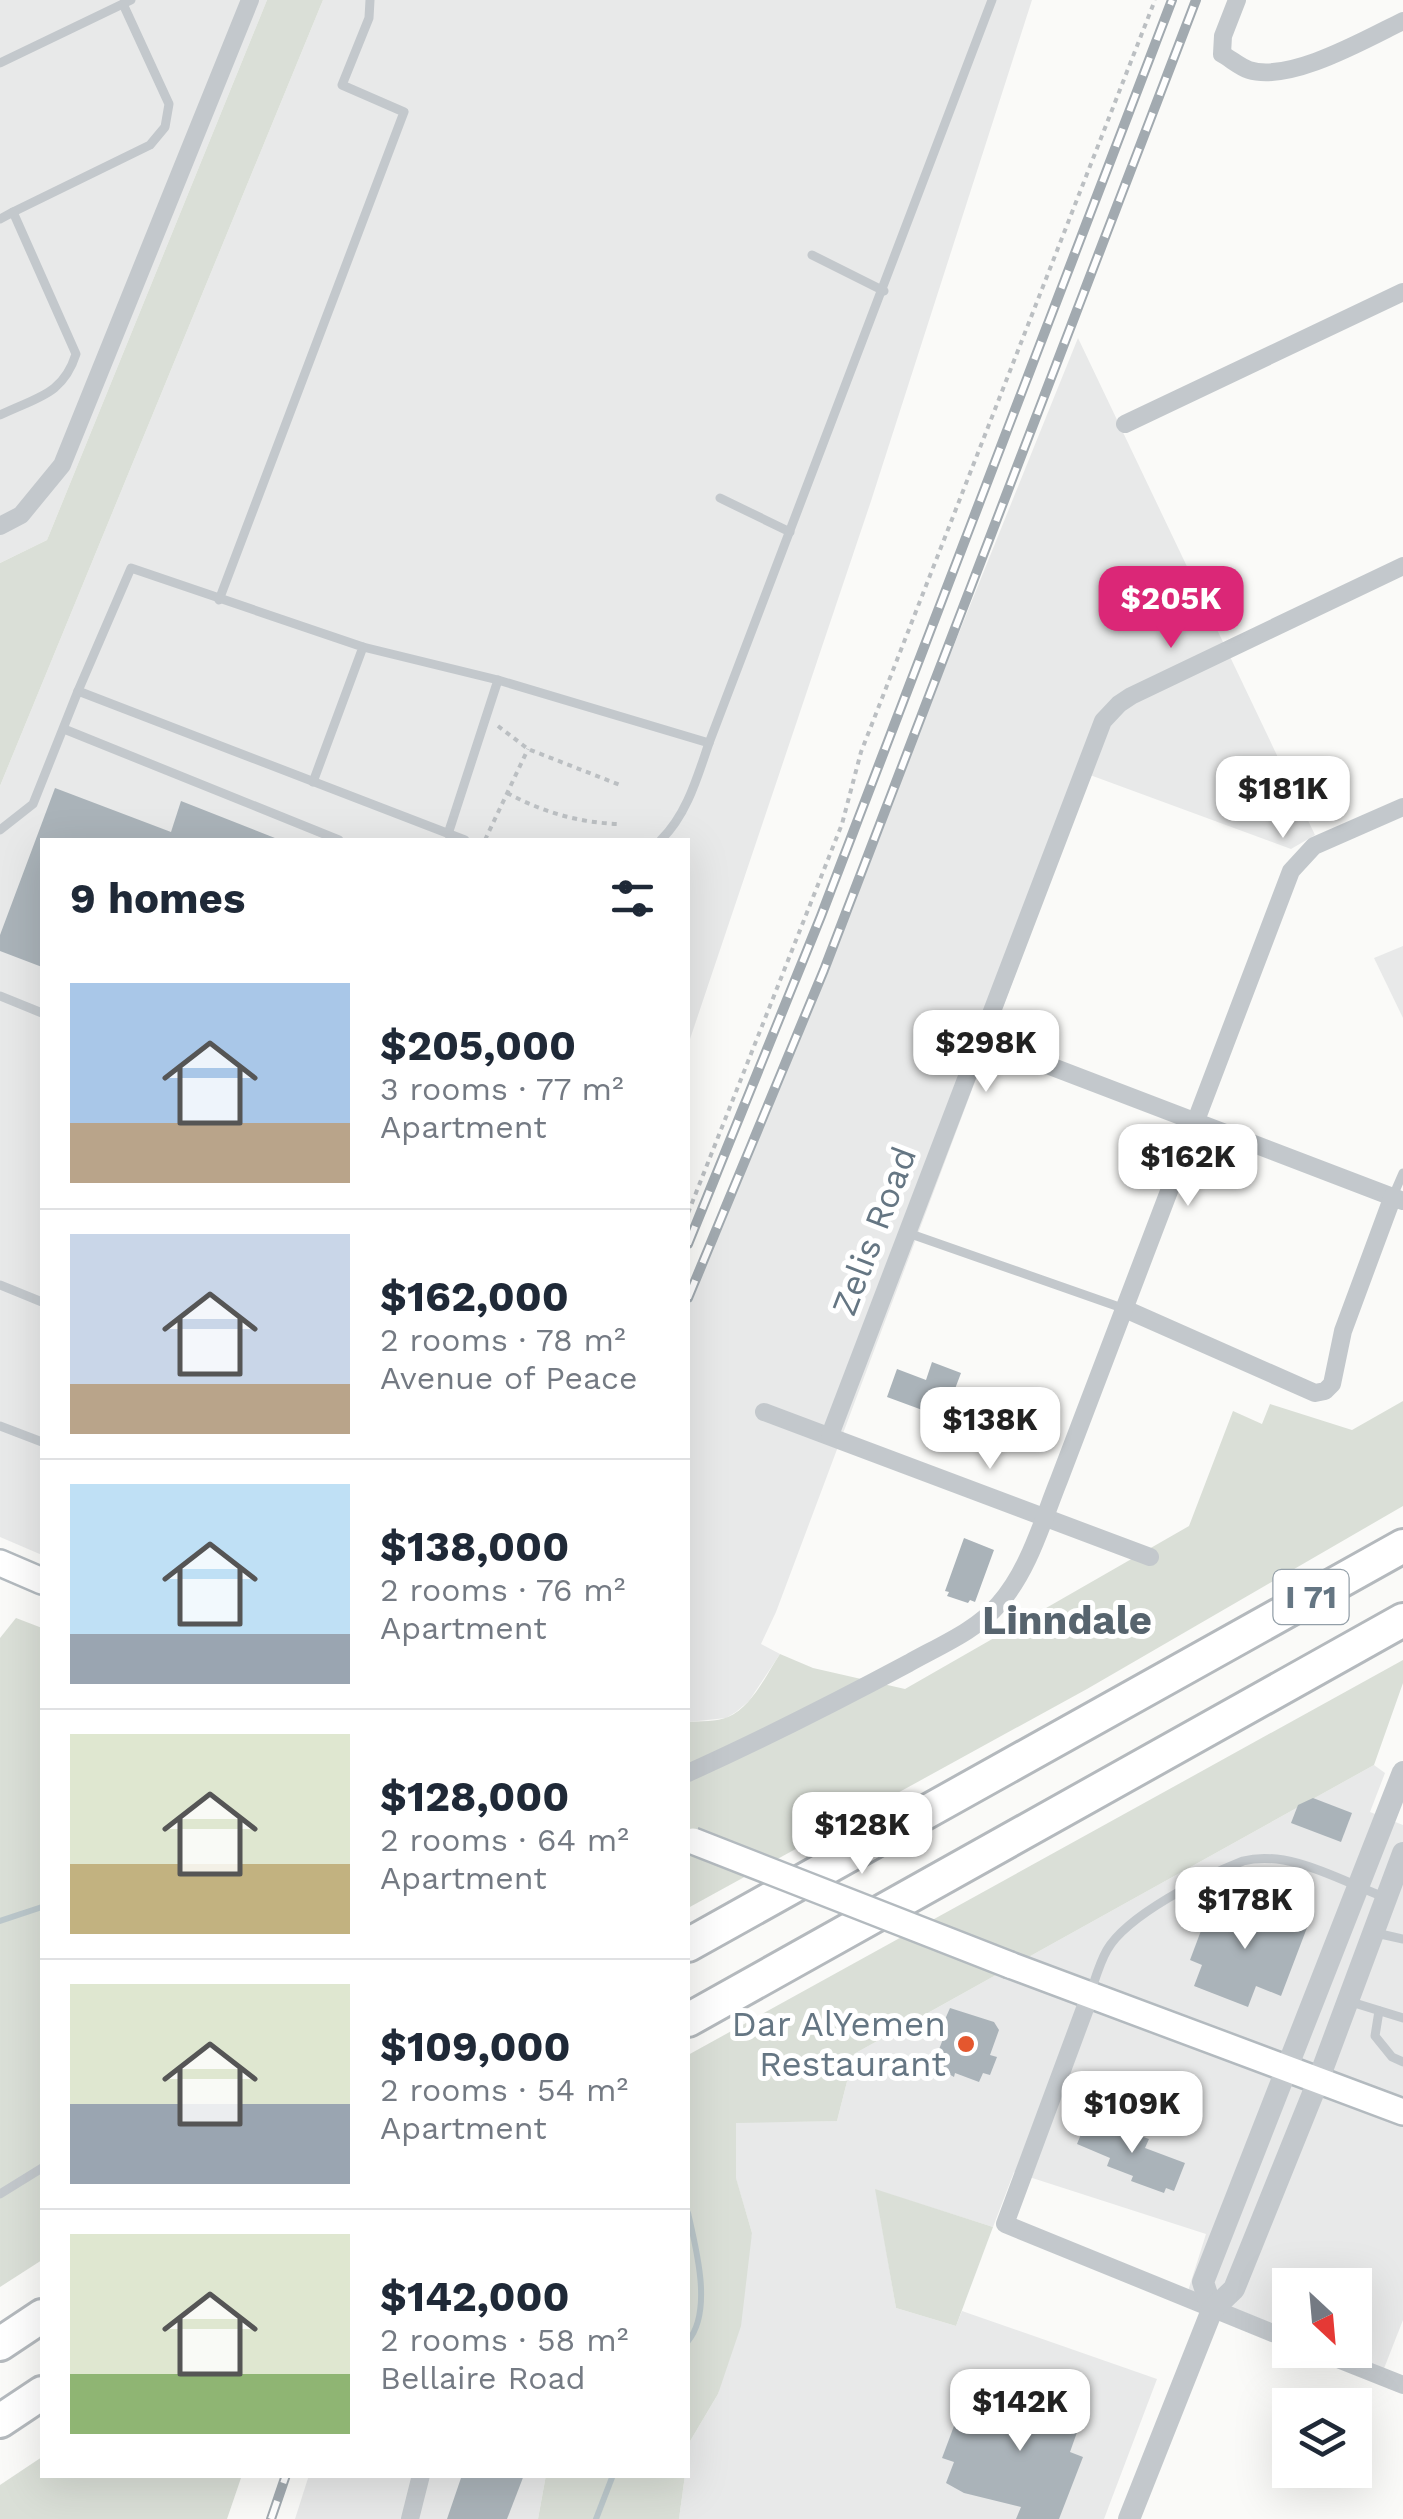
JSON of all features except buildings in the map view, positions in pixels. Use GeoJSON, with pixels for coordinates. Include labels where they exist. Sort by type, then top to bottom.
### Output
{"type":"FeatureCollection","features":[{"type":"Feature","properties":{"kind":"highway"},"geometry":{"type":"LineString","coordinates":[[1219,1648],[1403,1528]]}},
{"type":"Feature","properties":{"kind":"highway","name":"I 71"},"geometry":{"type":"LineString","coordinates":[[690,1944],[1403,1546]]}},
{"type":"Feature","properties":{"kind":"highway","name":"I 71"},"geometry":{"type":"LineString","coordinates":[[690,2019],[1403,1620]]}},
{"type":"Feature","properties":{"kind":"highway"},"geometry":{"type":"LineString","coordinates":[[1229,1718],[1403,1643]]}},
{"type":"Feature","properties":{"kind":"highway"},"geometry":{"type":"LineString","coordinates":[[0,2344],[40,2317]]}},
{"type":"Feature","properties":{"kind":"highway"},"geometry":{"type":"LineString","coordinates":[[0,2421],[40,2393]]}},
{"type":"Feature","properties":{"kind":"main road"},"geometry":{"type":"LineString","coordinates":[[0,1563],[40,1580]]}},
{"type":"Feature","properties":{"kind":"main road"},"geometry":{"type":"LineString","coordinates":[[690,1840],[1318,2081],[1402,2107]]}},
{"type":"Feature","properties":{"kind":"street"},"geometry":{"type":"LineString","coordinates":[[0,526],[21,515],[62,464],[250,0]]}},
{"type":"Feature","properties":{"kind":"street"},"geometry":{"type":"LineString","coordinates":[[1237,0],[1223,36],[1222,54],[1250,70],[1280,71],[1328,56],[1403,21]]}},
{"type":"Feature","properties":{"kind":"street"},"geometry":{"type":"LineString","coordinates":[[1125,424],[1403,292]]}},
{"type":"Feature","properties":{"kind":"street","name":"Zelis Road"},"geometry":{"type":"LineString","coordinates":[[830,1435],[1100,726],[1108,714],[1131,696],[1403,566]]}},
{"type":"Feature","properties":{"kind":"street"},"geometry":{"type":"LineString","coordinates":[[690,1772],[820,1711],[983,1620],[1014,1584],[1044,1518],[1291,871],[1305,853],[1322,842],[1403,808]]}},
{"type":"Feature","properties":{"kind":"street"},"geometry":{"type":"LineString","coordinates":[[982,1040],[1398,1198],[1343,1331],[1332,1384],[1325,1391],[1315,1393],[1125,1309]]}},
{"type":"Feature","properties":{"kind":"street"},"geometry":{"type":"LineString","coordinates":[[764,1412],[1150,1557]]}},
{"type":"Feature","properties":{"kind":"street"},"geometry":{"type":"LineString","coordinates":[[1212,2310],[1203,2282],[1403,1772]]}},
{"type":"Feature","properties":{"kind":"street"},"geometry":{"type":"LineString","coordinates":[[1129,2519],[1212,2310],[1234,2289],[1318,2081],[1403,1853]]}},
{"type":"Feature","properties":{"kind":"street"},"geometry":{"type":"LineString","coordinates":[[1090,1995],[1005,2224],[1272,2333]]}},
{"type":"Feature","properties":{"kind":"street"},"geometry":{"type":"LineString","coordinates":[[1360,2368],[1403,2385]]}},
{"type":"Feature","properties":{"kind":"street"},"geometry":{"type":"LineString","coordinates":[[410,2519],[420,2478]]}},
{"type":"Feature","properties":{"kind":"lane"},"geometry":{"type":"LineString","coordinates":[[219,600],[404,112],[342,85],[370,18],[370,0]]}},
{"type":"Feature","properties":{"kind":"lane"},"geometry":{"type":"LineString","coordinates":[[663,838],[691,795],[992,0]]}},
{"type":"Feature","properties":{"kind":"lane"},"geometry":{"type":"LineString","coordinates":[[0,63],[127,2],[170,104],[165,127],[150,145],[0,219]]}},
{"type":"Feature","properties":{"kind":"lane"},"geometry":{"type":"LineString","coordinates":[[0,414],[61,385],[69,376],[76,354],[13,212]]}},
{"type":"Feature","properties":{"kind":"lane"},"geometry":{"type":"LineString","coordinates":[[812,255],[884,291]]}},
{"type":"Feature","properties":{"kind":"lane"},"geometry":{"type":"LineString","coordinates":[[720,498],[790,532]]}},
{"type":"Feature","properties":{"kind":"lane"},"geometry":{"type":"LineString","coordinates":[[0,830],[33,804],[131,568],[363,647],[498,680],[709,743]]}},
{"type":"Feature","properties":{"kind":"lane"},"geometry":{"type":"LineString","coordinates":[[313,782],[363,647]]}},
{"type":"Feature","properties":{"kind":"lane"},"geometry":{"type":"LineString","coordinates":[[448,834],[498,680]]}},
{"type":"Feature","properties":{"kind":"lane"},"geometry":{"type":"LineString","coordinates":[[78,691],[459,838]]}},
{"type":"Feature","properties":{"kind":"lane"},"geometry":{"type":"LineString","coordinates":[[64,729],[334,838]]}},
{"type":"Feature","properties":{"kind":"lane"},"geometry":{"type":"LineString","coordinates":[[0,996],[40,1012]]}},
{"type":"Feature","properties":{"kind":"lane"},"geometry":{"type":"LineString","coordinates":[[1398,1198],[1403,1174]]}},
{"type":"Feature","properties":{"kind":"lane"},"geometry":{"type":"LineString","coordinates":[[908,1233],[1125,1309]]}},
{"type":"Feature","properties":{"kind":"lane"},"geometry":{"type":"LineString","coordinates":[[0,1285],[40,1301]]}},
{"type":"Feature","properties":{"kind":"lane"},"geometry":{"type":"LineString","coordinates":[[0,1426],[40,1441]]}},
{"type":"Feature","properties":{"kind":"lane"},"geometry":{"type":"LineString","coordinates":[[1090,1995],[1106,1952],[1120,1934],[1170,1899],[1243,1861],[1284,1860],[1386,1898]]}},
{"type":"Feature","properties":{"kind":"lane"},"geometry":{"type":"LineString","coordinates":[[1374,1932],[1403,1939]]}},
{"type":"Feature","properties":{"kind":"lane"},"geometry":{"type":"LineString","coordinates":[[1348,2001],[1403,2018]]}},
{"type":"Feature","properties":{"kind":"lane"},"geometry":{"type":"LineString","coordinates":[[1379,2011],[1375,2036],[1392,2057],[1403,2062]]}},
{"type":"Feature","properties":{"kind":"lane"},"geometry":{"type":"LineString","coordinates":[[0,2194],[40,2169]]}},
{"type":"Feature","properties":{"kind":"path"},"geometry":{"type":"LineString","coordinates":[[690,1208],[842,824],[861,752],[1155,0]]}},
{"type":"Feature","properties":{"kind":"path"},"geometry":{"type":"LineString","coordinates":[[486,716],[528,748],[620,784]]}},
{"type":"Feature","properties":{"kind":"path"},"geometry":{"type":"LineString","coordinates":[[486,838],[528,748]]}},
{"type":"Feature","properties":{"kind":"path"},"geometry":{"type":"LineString","coordinates":[[507,792],[535,808],[589,824],[620,824]]}},
{"type":"Feature","properties":{"kind":"shaded area"},"geometry":{"type":"Polygon","coordinates":[[[0,0],[267,0],[47,540],[0,563],[0,0]]]}},
{"type":"Feature","properties":{"kind":"shaded area"},"geometry":{"type":"Polygon","coordinates":[[[267,0],[323,0],[0,786],[0,563],[47,540],[267,0]]]}},
{"type":"Feature","properties":{"kind":"shaded area"},"geometry":{"type":"Polygon","coordinates":[[[323,0],[1032,0],[871,501],[690,1039],[690,838],[40,838],[40,1554],[0,1537],[0,786],[323,0]]]}},
{"type":"Feature","properties":{"kind":"shaded area"},"geometry":{"type":"Polygon","coordinates":[[[1078,338],[1315,835],[1291,849],[1090,775],[761,1644],[780,1654],[749,1701],[736,1712],[726,1718],[690,1722],[690,1299],[1078,338]]]}},
{"type":"Feature","properties":{"kind":"shaded area"},"geometry":{"type":"Polygon","coordinates":[[[1403,946],[1403,1018],[1374,958],[1403,946]]]}},
{"type":"Feature","properties":{"kind":"shaded area"},"geometry":{"type":"Polygon","coordinates":[[[1403,1401],[1403,1506],[1087,1689],[690,1907],[690,1722],[719,1720],[737,1712],[758,1690],[780,1654],[813,1668],[905,1689],[1189,1526],[1233,1411],[1262,1424],[1270,1404],[1352,1430],[1403,1401]]]}},
{"type":"Feature","properties":{"kind":"shaded area"},"geometry":{"type":"Polygon","coordinates":[[[16,1618],[40,1627],[40,2261],[0,2287],[0,1638],[16,1618]]]}},
{"type":"Feature","properties":{"kind":"shaded area"},"geometry":{"type":"Polygon","coordinates":[[[1403,1660],[1403,1683],[1374,1765],[854,2054],[837,2121],[736,2123],[736,2178],[752,2233],[741,2326],[718,2394],[690,2441],[690,2054],[1403,1660]]]}},
{"type":"Feature","properties":{"kind":"shaded area"},"geometry":{"type":"Polygon","coordinates":[[[1374,1765],[1385,1773],[1370,1812],[1403,1825],[1403,2320],[1383,2371],[1372,2367],[1372,2268],[1272,2268],[1272,2326],[1188,2291],[1206,2234],[1014,2172],[993,2227],[876,2190],[896,2308],[956,2326],[962,2311],[1157,2379],[1104,2519],[679,2519],[685,2478],[690,2478],[690,2441],[718,2394],[752,2233],[736,2179],[736,2122],[837,2121],[854,2054],[1374,1765]]]}},
{"type":"Feature","properties":{"kind":"shaded area"},"geometry":{"type":"Polygon","coordinates":[[[875,2189],[993,2227],[956,2326],[896,2308],[875,2189]]]}},
{"type":"Feature","properties":{"kind":"shaded area"},"geometry":{"type":"Polygon","coordinates":[[[40,2458],[40,2478],[241,2478],[227,2519],[0,2519],[0,2485],[40,2458]]]}},
{"type":"Feature","properties":{"kind":"shaded area"},"geometry":{"type":"Polygon","coordinates":[[[308,2478],[545,2478],[538,2519],[295,2519],[308,2478]]]}},
{"type":"Feature","properties":{"kind":"shaded area"},"geometry":{"type":"Polygon","coordinates":[[[545,2478],[685,2478],[679,2519],[538,2519],[545,2478]]]}},
{"type":"Feature","properties":{"kind":"waterway"},"geometry":{"type":"LineString","coordinates":[[0,1921],[40,1908]]}},
{"type":"Feature","properties":{"kind":"waterway"},"geometry":{"type":"LineString","coordinates":[[690,2223],[701,2297],[696,2328],[690,2338]]}},
{"type":"Feature","properties":{"kind":"waterway"},"geometry":{"type":"LineString","coordinates":[[596,2519],[612,2478]]}},
{"type":"Feature","properties":{"kind":"railway"},"geometry":{"type":"LineString","coordinates":[[690,1239],[821,916],[1172,0]]}},
{"type":"Feature","properties":{"kind":"railway"},"geometry":{"type":"LineString","coordinates":[[690,1293],[824,970],[1196,0]]}},
{"type":"Feature","properties":{"kind":"railway"},"geometry":{"type":"LineString","coordinates":[[271,2519],[285,2478]]}},
{"type":"Feature","properties":{"kind":"place","name":"Dar AlYemen Restaurant"},"geometry":{"type":"Point","coordinates":[966,2044]}},
{"type":"Feature","properties":{"kind":"district","name":"Linndale"},"geometry":{"type":"Point","coordinates":[1067,1620]}}]}
